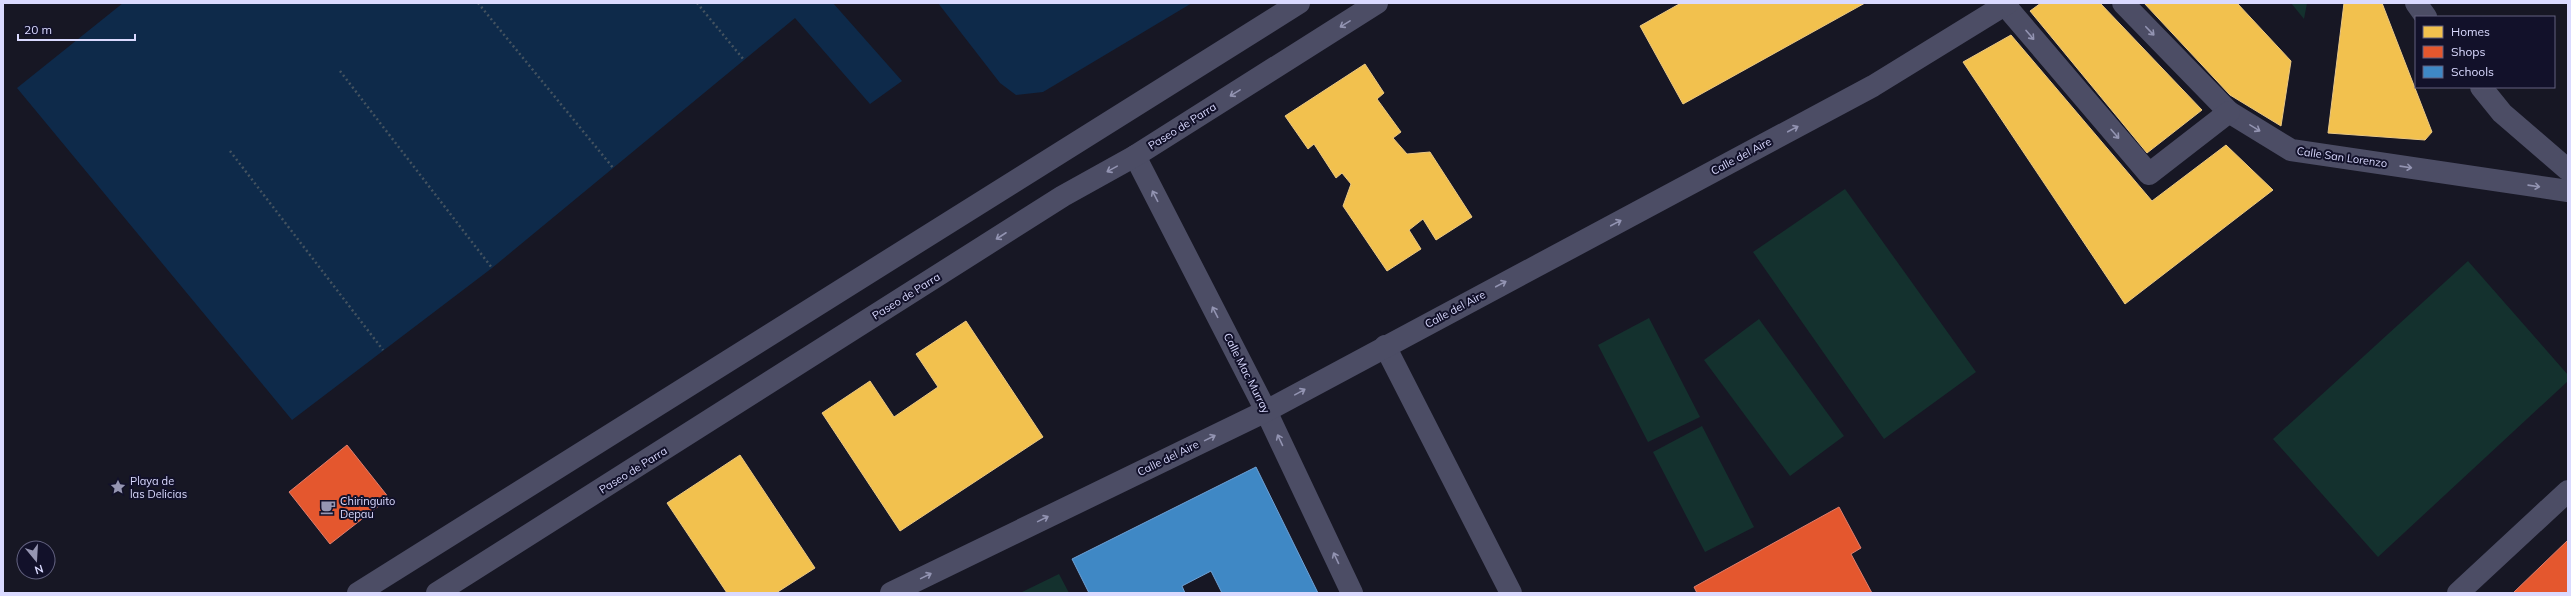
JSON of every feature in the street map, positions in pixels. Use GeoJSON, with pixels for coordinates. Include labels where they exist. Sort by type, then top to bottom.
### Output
{"type":"FeatureCollection","features":[{"type":"Feature","properties":{"kind":"street"},"geometry":{"type":"LineString","coordinates":[[358,593],[1299,3]]}},
{"type":"Feature","properties":{"kind":"street","name":"Paseo de Parra"},"geometry":{"type":"LineString","coordinates":[[437,593],[1063,196],[1135,156],[1378,3]]}},
{"type":"Feature","properties":{"kind":"street","name":"Calle San Lorenzo"},"geometry":{"type":"LineString","coordinates":[[2123,3],[2228,112],[2292,150],[2568,191]]}},
{"type":"Feature","properties":{"kind":"street"},"geometry":{"type":"LineString","coordinates":[[2416,3],[2425,16]]}},
{"type":"Feature","properties":{"kind":"street"},"geometry":{"type":"LineString","coordinates":[[2007,4],[2149,174],[2228,112]]}},
{"type":"Feature","properties":{"kind":"street","name":"Calle del Aire"},"geometry":{"type":"LineString","coordinates":[[891,593],[1266,411],[1873,86],[2007,4]]}},
{"type":"Feature","properties":{"kind":"street"},"geometry":{"type":"LineString","coordinates":[[2482,88],[2502,113],[2568,170]]}},
{"type":"Feature","properties":{"kind":"street","name":"Calle Mac Murray"},"geometry":{"type":"LineString","coordinates":[[1135,156],[1266,411],[1352,593]]}},
{"type":"Feature","properties":{"kind":"street"},"geometry":{"type":"LineString","coordinates":[[1385,346],[1511,593]]}},
{"type":"Feature","properties":{"kind":"street"},"geometry":{"type":"LineString","coordinates":[[2458,593],[2568,492]]}},
{"type":"Feature","properties":{"kind":"path"},"geometry":{"type":"LineString","coordinates":[[478,3],[614,169]]}},
{"type":"Feature","properties":{"kind":"path"},"geometry":{"type":"LineString","coordinates":[[697,3],[744,60]]}},
{"type":"Feature","properties":{"kind":"path"},"geometry":{"type":"LineString","coordinates":[[340,71],[492,268]]}},
{"type":"Feature","properties":{"kind":"path"},"geometry":{"type":"LineString","coordinates":[[230,151],[383,350]]}},
{"type":"Feature","properties":{"kind":"green space"},"geometry":{"type":"Polygon","coordinates":[[[2291,3],[2307,3],[2304,19],[2291,3]]]}},
{"type":"Feature","properties":{"kind":"green space"},"geometry":{"type":"Polygon","coordinates":[[[1845,189],[1976,372],[1884,439],[1753,252],[1845,189]]]}},
{"type":"Feature","properties":{"kind":"green space"},"geometry":{"type":"Polygon","coordinates":[[[2468,261],[2568,375],[2568,381],[2378,557],[2273,439],[2468,261]]]}},
{"type":"Feature","properties":{"kind":"green space"},"geometry":{"type":"Polygon","coordinates":[[[1649,318],[1700,417],[1648,442],[1598,345],[1649,318]]]}},
{"type":"Feature","properties":{"kind":"green space"},"geometry":{"type":"Polygon","coordinates":[[[1759,319],[1844,436],[1790,476],[1704,360],[1759,319]]]}},
{"type":"Feature","properties":{"kind":"green space"},"geometry":{"type":"Polygon","coordinates":[[[1702,426],[1754,527],[1705,552],[1653,452],[1702,426]]]}},
{"type":"Feature","properties":{"kind":"green space"},"geometry":{"type":"Polygon","coordinates":[[[1059,574],[1069,593],[1020,593],[1059,574]]]}},
{"type":"Feature","properties":{"kind":"water"},"geometry":{"type":"Polygon","coordinates":[[[123,3],[833,3],[902,81],[870,104],[795,18],[492,268],[292,420],[17,88],[123,3]]]}},
{"type":"Feature","properties":{"kind":"water"},"geometry":{"type":"Polygon","coordinates":[[[938,3],[1192,3],[1043,92],[1016,95],[1000,83],[938,3]]]}},
{"type":"Feature","properties":{"kind":"building: Homes"},"geometry":{"type":"Polygon","coordinates":[[[1681,3],[1865,3],[1683,104],[1640,26],[1681,3]]]}},
{"type":"Feature","properties":{"kind":"building: Homes"},"geometry":{"type":"Polygon","coordinates":[[[2041,3],[2100,3],[2202,110],[2147,153],[2030,11],[2041,3]]]}},
{"type":"Feature","properties":{"kind":"building: Homes"},"geometry":{"type":"Polygon","coordinates":[[[2144,3],[2237,3],[2291,61],[2281,126],[2230,95],[2144,3]]]}},
{"type":"Feature","properties":{"kind":"building: Homes"},"geometry":{"type":"Polygon","coordinates":[[[2344,3],[2382,3],[2432,132],[2425,140],[2328,133],[2344,3]]]}},
{"type":"Feature","properties":{"kind":"building: Homes"},"geometry":{"type":"Polygon","coordinates":[[[2011,35],[2152,201],[2226,145],[2273,190],[2125,304],[1963,62],[2011,35]]]}},
{"type":"Feature","properties":{"kind":"building: Homes"},"geometry":{"type":"Polygon","coordinates":[[[1365,64],[1384,93],[1377,99],[1401,132],[1393,138],[1407,154],[1430,152],[1472,217],[1436,240],[1423,219],[1409,230],[1421,249],[1387,271],[1343,206],[1351,184],[1342,173],[1336,178],[1314,144],[1308,149],[1285,116],[1365,64]]]}},
{"type":"Feature","properties":{"kind":"building: Homes"},"geometry":{"type":"Polygon","coordinates":[[[966,321],[1043,437],[900,531],[822,413],[870,381],[894,417],[938,387],[916,354],[966,321]]]}},
{"type":"Feature","properties":{"kind":"building: Homes"},"geometry":{"type":"Polygon","coordinates":[[[740,455],[815,568],[776,593],[727,593],[667,503],[740,455]]]}},
{"type":"Feature","properties":{"kind":"building: Shops"},"geometry":{"type":"Polygon","coordinates":[[[347,445],[389,498],[330,544],[289,492],[347,445]]]}},
{"type":"Feature","properties":{"kind":"building: Shops"},"geometry":{"type":"Polygon","coordinates":[[[1839,507],[1861,548],[1851,554],[1872,593],[1697,593],[1694,587],[1839,507]]]}},
{"type":"Feature","properties":{"kind":"building: Shops"},"geometry":{"type":"Polygon","coordinates":[[[2568,540],[2568,593],[2513,593],[2568,540]]]}},
{"type":"Feature","properties":{"kind":"building: Schools"},"geometry":{"type":"Polygon","coordinates":[[[1256,467],[1318,593],[1222,593],[1211,571],[1182,586],[1185,593],[1089,593],[1072,559],[1256,467]]]}},
{"type":"Feature","properties":{"kind":"place","name":"Playa de las Delicias"},"geometry":{"type":"Point","coordinates":[118,487]}},
{"type":"Feature","properties":{"kind":"place","name":"Chiringuito Depau"},"geometry":{"type":"Point","coordinates":[328,507]}}]}
